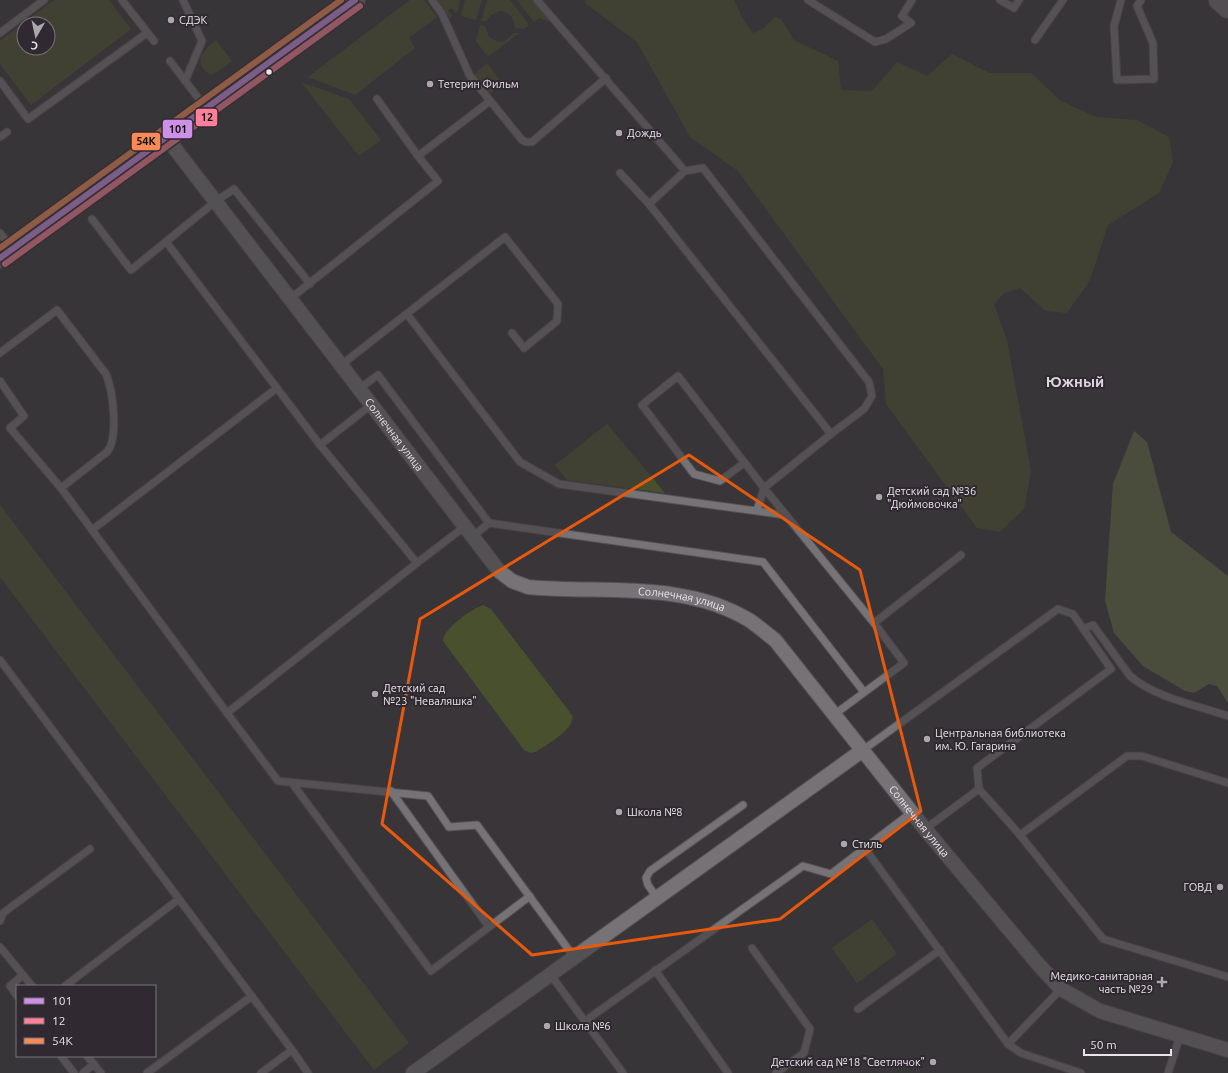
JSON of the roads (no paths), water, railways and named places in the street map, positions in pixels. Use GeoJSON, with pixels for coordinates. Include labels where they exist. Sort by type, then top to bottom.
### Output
{"type":"FeatureCollection","features":[{"type":"Feature","properties":{"kind":"main road"},"geometry":{"type":"LineString","coordinates":[[4,246],[203,103],[331,0]]}},
{"type":"Feature","properties":{"kind":"main road"},"geometry":{"type":"LineString","coordinates":[[203,103],[355,0]]}},
{"type":"Feature","properties":{"kind":"main road"},"geometry":{"type":"LineString","coordinates":[[1219,0],[1228,8]]}},
{"type":"Feature","properties":{"kind":"street","name":"Солнечная улица"},"geometry":{"type":"LineString","coordinates":[[163,133],[499,571],[512,581],[528,587],[651,592],[685,596],[714,605],[748,620],[775,640],[925,829],[1038,964],[1061,989],[1100,1011],[1228,1050]]}},
{"type":"Feature","properties":{"kind":"street"},"geometry":{"type":"LineString","coordinates":[[413,1073],[862,750]]}},
{"type":"Feature","properties":{"kind":"lane"},"geometry":{"type":"LineString","coordinates":[[0,33],[44,0]]}},
{"type":"Feature","properties":{"kind":"lane"},"geometry":{"type":"LineString","coordinates":[[122,0],[154,41]]}},
{"type":"Feature","properties":{"kind":"lane"},"geometry":{"type":"LineString","coordinates":[[183,0],[202,41],[186,81]]}},
{"type":"Feature","properties":{"kind":"lane"},"geometry":{"type":"LineString","coordinates":[[432,0],[442,14],[470,76],[522,140],[526,142],[532,142],[606,78]]}},
{"type":"Feature","properties":{"kind":"lane"},"geometry":{"type":"LineString","coordinates":[[537,0],[685,171]]}},
{"type":"Feature","properties":{"kind":"lane"},"geometry":{"type":"LineString","coordinates":[[808,0],[875,42],[886,39],[911,23],[902,16],[912,0]]}},
{"type":"Feature","properties":{"kind":"lane"},"geometry":{"type":"LineString","coordinates":[[1000,0],[1014,8],[1019,0]]}},
{"type":"Feature","properties":{"kind":"lane"},"geometry":{"type":"LineString","coordinates":[[1035,40],[1062,0]]}},
{"type":"Feature","properties":{"kind":"lane"},"geometry":{"type":"LineString","coordinates":[[1120,0],[1114,26],[1117,80],[1154,79],[1153,43],[1137,6],[1141,0]]}},
{"type":"Feature","properties":{"kind":"lane"},"geometry":{"type":"LineString","coordinates":[[0,81],[28,119],[147,33]]}},
{"type":"Feature","properties":{"kind":"lane"},"geometry":{"type":"LineString","coordinates":[[170,61],[203,103]]}},
{"type":"Feature","properties":{"kind":"lane"},"geometry":{"type":"LineString","coordinates":[[291,298],[438,182],[377,99]]}},
{"type":"Feature","properties":{"kind":"lane"},"geometry":{"type":"LineString","coordinates":[[418,156],[490,101]]}},
{"type":"Feature","properties":{"kind":"lane"},"geometry":{"type":"LineString","coordinates":[[0,137],[7,132]]}},
{"type":"Feature","properties":{"kind":"lane"},"geometry":{"type":"LineString","coordinates":[[649,204],[685,171],[703,168],[869,382],[872,396],[864,409],[764,488],[757,510]]}},
{"type":"Feature","properties":{"kind":"lane"},"geometry":{"type":"LineString","coordinates":[[620,173],[649,204],[831,434]]}},
{"type":"Feature","properties":{"kind":"lane"},"geometry":{"type":"LineString","coordinates":[[92,219],[131,270],[167,243],[216,201],[234,189],[310,284]]}},
{"type":"Feature","properties":{"kind":"lane"},"geometry":{"type":"LineString","coordinates":[[341,365],[506,237],[558,304],[556,321],[524,348],[512,333]]}},
{"type":"Feature","properties":{"kind":"lane"},"geometry":{"type":"LineString","coordinates":[[167,243],[320,444],[417,564]]}},
{"type":"Feature","properties":{"kind":"lane"},"geometry":{"type":"LineString","coordinates":[[0,353],[57,310],[106,374],[111,386],[114,436],[112,446],[107,452],[61,488]]}},
{"type":"Feature","properties":{"kind":"lane"},"geometry":{"type":"LineString","coordinates":[[407,314],[520,462],[559,484],[786,515]]}},
{"type":"Feature","properties":{"kind":"lane"},"geometry":{"type":"LineString","coordinates":[[359,389],[378,375],[489,523]]}},
{"type":"Feature","properties":{"kind":"lane"},"geometry":{"type":"LineString","coordinates":[[744,463],[720,480],[694,474],[642,405],[678,376],[744,463],[874,623],[904,663],[835,714]]}},
{"type":"Feature","properties":{"kind":"lane"},"geometry":{"type":"LineString","coordinates":[[0,381],[24,416],[10,428],[61,488],[278,781],[391,791],[428,796],[449,827],[477,825],[574,957]]}},
{"type":"Feature","properties":{"kind":"lane"},"geometry":{"type":"LineString","coordinates":[[92,530],[277,388]]}},
{"type":"Feature","properties":{"kind":"lane"},"geometry":{"type":"LineString","coordinates":[[320,444],[371,405]]}},
{"type":"Feature","properties":{"kind":"lane"},"geometry":{"type":"LineString","coordinates":[[227,713],[417,564],[468,532],[489,523],[763,562],[864,692]]}},
{"type":"Feature","properties":{"kind":"lane"},"geometry":{"type":"LineString","coordinates":[[874,623],[961,556]]}},
{"type":"Feature","properties":{"kind":"lane"},"geometry":{"type":"LineString","coordinates":[[862,750],[1058,608],[1073,614],[1111,669],[977,768],[979,789],[1020,835],[1103,939],[1228,977]]}},
{"type":"Feature","properties":{"kind":"lane"},"geometry":{"type":"LineString","coordinates":[[1083,629],[1093,625],[1130,676],[1138,683],[1166,695],[1228,716]]}},
{"type":"Feature","properties":{"kind":"lane"},"geometry":{"type":"LineString","coordinates":[[0,660],[308,1073]]}},
{"type":"Feature","properties":{"kind":"lane"},"geometry":{"type":"LineString","coordinates":[[1020,835],[1127,756],[1142,756],[1228,783]]}},
{"type":"Feature","properties":{"kind":"lane"},"geometry":{"type":"LineString","coordinates":[[292,783],[431,971],[530,896]]}},
{"type":"Feature","properties":{"kind":"lane"},"geometry":{"type":"LineString","coordinates":[[925,829],[979,789]]}},
{"type":"Feature","properties":{"kind":"lane"},"geometry":{"type":"LineString","coordinates":[[391,791],[489,927]]}},
{"type":"Feature","properties":{"kind":"lane"},"geometry":{"type":"LineString","coordinates":[[657,898],[648,885],[646,878],[650,872],[744,805]]}},
{"type":"Feature","properties":{"kind":"lane"},"geometry":{"type":"LineString","coordinates":[[584,1021],[803,866],[831,874],[866,850],[912,812]]}},
{"type":"Feature","properties":{"kind":"lane"},"geometry":{"type":"LineString","coordinates":[[0,921],[3,912],[90,849]]}},
{"type":"Feature","properties":{"kind":"lane"},"geometry":{"type":"LineString","coordinates":[[866,850],[1008,1044],[1021,1054],[1081,1073]]}},
{"type":"Feature","properties":{"kind":"lane"},"geometry":{"type":"LineString","coordinates":[[66,985],[179,899]]}},
{"type":"Feature","properties":{"kind":"lane"},"geometry":{"type":"LineString","coordinates":[[0,947],[31,985]]}},
{"type":"Feature","properties":{"kind":"lane"},"geometry":{"type":"LineString","coordinates":[[752,948],[810,1029],[804,1054],[776,1073]]}},
{"type":"Feature","properties":{"kind":"lane"},"geometry":{"type":"LineString","coordinates":[[858,1009],[940,950]]}},
{"type":"Feature","properties":{"kind":"lane"},"geometry":{"type":"LineString","coordinates":[[656,970],[728,1073]]}},
{"type":"Feature","properties":{"kind":"lane"},"geometry":{"type":"LineString","coordinates":[[550,974],[623,1073]]}},
{"type":"Feature","properties":{"kind":"lane"},"geometry":{"type":"LineString","coordinates":[[16,995],[10,986],[24,975]]}},
{"type":"Feature","properties":{"kind":"lane"},"geometry":{"type":"LineString","coordinates":[[1008,1044],[1061,989]]}},
{"type":"Feature","properties":{"kind":"lane"},"geometry":{"type":"LineString","coordinates":[[147,1073],[252,996]]}},
{"type":"Feature","properties":{"kind":"lane"},"geometry":{"type":"LineString","coordinates":[[1168,1073],[1180,1036]]}},
{"type":"Feature","properties":{"kind":"lane"},"geometry":{"type":"LineString","coordinates":[[261,1073],[292,1050]]}},
{"type":"Feature","properties":{"kind":"lane"},"geometry":{"type":"LineString","coordinates":[[62,1057],[74,1073]]}},
{"type":"Feature","properties":{"kind":"lane"},"geometry":{"type":"LineString","coordinates":[[88,1057],[101,1073]]}},
{"type":"Feature","properties":{"kind":"lane"},"geometry":{"type":"LineString","coordinates":[[82,1073],[94,1064]]}},
{"type":"Feature","properties":{"kind":"place","name":"СДЭК"},"geometry":{"type":"Point","coordinates":[171,20]}},
{"type":"Feature","properties":{"kind":"place","name":"Тетерин Фильм"},"geometry":{"type":"Point","coordinates":[430,84]}},
{"type":"Feature","properties":{"kind":"place","name":"Дождь"},"geometry":{"type":"Point","coordinates":[619,133]}},
{"type":"Feature","properties":{"kind":"place","name":"Детский сад №36 \"Дюймовочка\""},"geometry":{"type":"Point","coordinates":[879,497]}},
{"type":"Feature","properties":{"kind":"place","name":"Детский сад №23 \"Неваляшка\""},"geometry":{"type":"Point","coordinates":[375,694]}},
{"type":"Feature","properties":{"kind":"place","name":"Центральная библиотека им. Ю. Гагарина"},"geometry":{"type":"Point","coordinates":[927,739]}},
{"type":"Feature","properties":{"kind":"place","name":"Школа №8"},"geometry":{"type":"Point","coordinates":[619,812]}},
{"type":"Feature","properties":{"kind":"place","name":"Стиль"},"geometry":{"type":"Point","coordinates":[844,844]}},
{"type":"Feature","properties":{"kind":"place","name":"ГОВД"},"geometry":{"type":"Point","coordinates":[1220,887]}},
{"type":"Feature","properties":{"kind":"place","name":"Медико-санитарная часть №29"},"geometry":{"type":"Point","coordinates":[1162,982]}},
{"type":"Feature","properties":{"kind":"place","name":"Школа №6"},"geometry":{"type":"Point","coordinates":[547,1026]}},
{"type":"Feature","properties":{"kind":"place","name":"Детский сад №18 \"Светлячок\""},"geometry":{"type":"Point","coordinates":[933,1062]}},
{"type":"Feature","properties":{"kind":"district","name":"Южный"},"geometry":{"type":"Point","coordinates":[1075,382]}}]}
